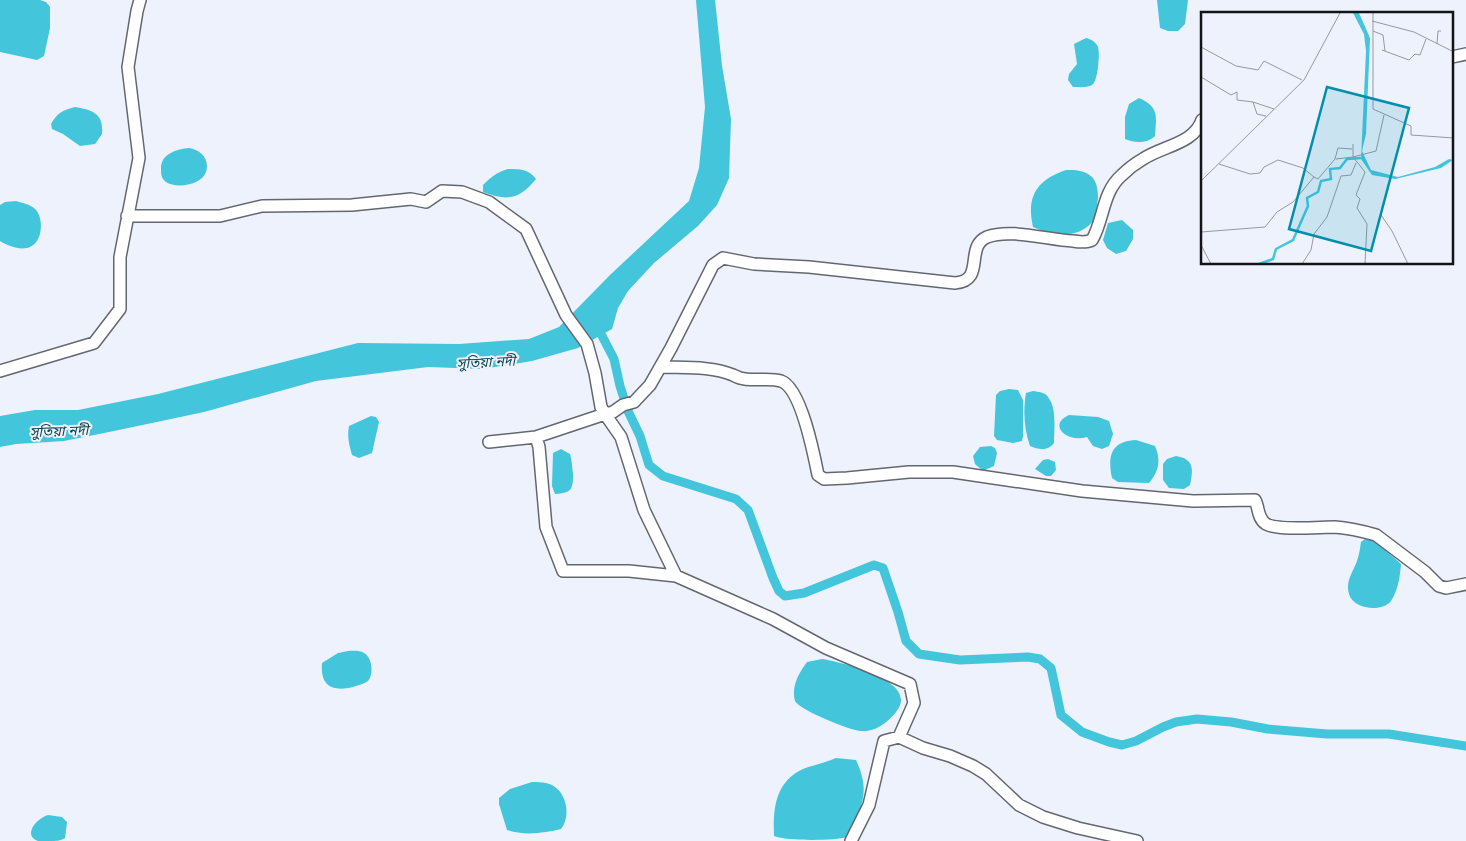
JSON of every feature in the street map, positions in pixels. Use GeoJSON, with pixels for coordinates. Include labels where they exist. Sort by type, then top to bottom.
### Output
{"type":"FeatureCollection","features":[{"type":"Feature","properties":{"kind":"street"},"geometry":{"type":"LineString","coordinates":[[0,372],[94,343],[120,309],[120,256],[139,158],[128,67],[140,0]]}},
{"type":"Feature","properties":{"kind":"street"},"geometry":{"type":"LineString","coordinates":[[488,442],[536,437],[613,412],[623,405],[634,402],[650,386],[712,266],[723,258],[754,264],[809,267],[962,283],[972,274],[976,250],[979,244],[984,238],[990,236],[1013,235],[1088,242],[1092,240],[1106,199],[1120,177],[1144,158],[1186,139],[1200,127],[1201,124]]}},
{"type":"Feature","properties":{"kind":"street"},"geometry":{"type":"LineString","coordinates":[[127,216],[220,216],[262,206],[352,204],[411,199],[426,202],[442,191],[462,192],[489,202],[526,229],[566,314],[587,344],[595,373],[601,407],[621,436],[644,510],[676,576]]}},
{"type":"Feature","properties":{"kind":"street"},"geometry":{"type":"LineString","coordinates":[[661,367],[692,368],[732,374],[740,378],[784,382],[798,401],[818,475],[824,478],[847,478],[909,472],[953,472],[1082,491],[1193,501],[1255,500],[1261,518],[1266,524],[1301,528],[1354,528],[1376,535],[1425,572],[1439,586],[1446,588],[1466,584]]}},
{"type":"Feature","properties":{"kind":"street"},"geometry":{"type":"LineString","coordinates":[[536,437],[539,447],[546,527],[563,572],[629,571],[676,576],[773,619],[826,648],[910,684],[914,704],[898,737]]}},
{"type":"Feature","properties":{"kind":"street"},"geometry":{"type":"LineString","coordinates":[[851,841],[869,805],[884,741],[898,737],[973,766],[986,774],[1019,805],[1043,817],[1078,828],[1137,841]]}},
{"type":"Feature","properties":{"kind":"water"},"geometry":{"type":"Polygon","coordinates":[[[0,0],[40,0],[46,2],[50,7],[50,28],[44,56],[37,60],[0,52],[0,0]]]}},
{"type":"Feature","properties":{"kind":"water","name":"সুতিয়া নদী"},"geometry":{"type":"Polygon","coordinates":[[[696,0],[715,0],[722,66],[731,119],[729,178],[717,205],[698,226],[654,263],[628,291],[618,308],[612,329],[578,348],[532,361],[483,369],[428,367],[316,381],[204,412],[114,431],[64,441],[0,447],[0,416],[35,410],[78,410],[158,394],[358,343],[459,344],[529,339],[559,327],[610,275],[689,201],[699,168],[705,107],[696,0]]]}},
{"type":"Feature","properties":{"kind":"water"},"geometry":{"type":"Polygon","coordinates":[[[1157,0],[1188,0],[1185,24],[1178,31],[1168,31],[1160,28],[1157,0]]]}},
{"type":"Feature","properties":{"kind":"water"},"geometry":{"type":"Polygon","coordinates":[[[1086,38],[1093,41],[1099,50],[1096,79],[1090,86],[1073,87],[1068,80],[1069,74],[1077,64],[1074,44],[1086,38]]]}},
{"type":"Feature","properties":{"kind":"water"},"geometry":{"type":"Polygon","coordinates":[[[1139,98],[1146,101],[1154,109],[1156,118],[1155,136],[1140,142],[1125,139],[1125,117],[1129,104],[1139,98]]]}},
{"type":"Feature","properties":{"kind":"water"},"geometry":{"type":"Polygon","coordinates":[[[75,107],[92,111],[99,117],[102,134],[95,144],[80,146],[52,129],[51,124],[58,115],[75,107]]]}},
{"type":"Feature","properties":{"kind":"water"},"geometry":{"type":"Polygon","coordinates":[[[189,148],[201,153],[206,159],[207,167],[204,176],[194,183],[182,185],[166,182],[161,174],[164,159],[170,153],[189,148]]]}},
{"type":"Feature","properties":{"kind":"water"},"geometry":{"type":"Polygon","coordinates":[[[508,169],[527,171],[536,179],[524,191],[512,197],[499,197],[483,192],[483,185],[497,173],[508,169]]]}},
{"type":"Feature","properties":{"kind":"water"},"geometry":{"type":"Polygon","coordinates":[[[1066,170],[1086,173],[1095,181],[1098,198],[1093,221],[1087,227],[1072,234],[1048,233],[1033,227],[1031,206],[1036,191],[1048,179],[1066,170]]]}},
{"type":"Feature","properties":{"kind":"water"},"geometry":{"type":"Polygon","coordinates":[[[16,201],[33,207],[40,218],[40,235],[38,240],[30,247],[15,247],[0,241],[0,205],[5,202],[16,201]]]}},
{"type":"Feature","properties":{"kind":"water"},"geometry":{"type":"Polygon","coordinates":[[[1122,220],[1133,230],[1133,239],[1126,251],[1116,254],[1107,248],[1103,240],[1108,223],[1122,220]]]}},
{"type":"Feature","properties":{"kind":"water"},"geometry":{"type":"Polygon","coordinates":[[[1018,390],[1023,400],[1022,441],[1013,443],[997,440],[994,436],[996,395],[1000,391],[1018,390]]]}},
{"type":"Feature","properties":{"kind":"water"},"geometry":{"type":"Polygon","coordinates":[[[1033,391],[1047,395],[1053,407],[1054,443],[1046,449],[1030,446],[1026,433],[1024,413],[1026,393],[1033,391]]]}},
{"type":"Feature","properties":{"kind":"water"},"geometry":{"type":"Polygon","coordinates":[[[1069,415],[1098,417],[1109,421],[1113,434],[1109,446],[1102,449],[1093,446],[1087,437],[1073,438],[1062,432],[1060,424],[1069,415]]]}},
{"type":"Feature","properties":{"kind":"water"},"geometry":{"type":"Polygon","coordinates":[[[371,416],[376,417],[379,422],[372,453],[359,458],[352,455],[348,434],[349,426],[371,416]]]}},
{"type":"Feature","properties":{"kind":"water"},"geometry":{"type":"Polygon","coordinates":[[[1136,440],[1155,446],[1158,465],[1155,474],[1149,483],[1118,482],[1112,478],[1110,462],[1113,451],[1121,443],[1136,440]]]}},
{"type":"Feature","properties":{"kind":"water"},"geometry":{"type":"Polygon","coordinates":[[[991,446],[995,448],[997,453],[994,466],[983,471],[975,464],[973,456],[980,447],[991,446]]]}},
{"type":"Feature","properties":{"kind":"water"},"geometry":{"type":"Polygon","coordinates":[[[561,449],[570,454],[573,483],[572,487],[565,493],[555,494],[552,486],[553,453],[561,449]]]}},
{"type":"Feature","properties":{"kind":"water"},"geometry":{"type":"Polygon","coordinates":[[[1176,456],[1187,460],[1192,470],[1190,485],[1184,489],[1169,488],[1163,480],[1163,464],[1167,459],[1176,456]]]}},
{"type":"Feature","properties":{"kind":"water"},"geometry":{"type":"Polygon","coordinates":[[[1048,459],[1055,462],[1056,470],[1051,476],[1046,476],[1035,469],[1043,460],[1048,459]]]}},
{"type":"Feature","properties":{"kind":"water"},"geometry":{"type":"Polygon","coordinates":[[[1365,539],[1375,541],[1401,564],[1398,583],[1393,597],[1387,605],[1381,607],[1368,608],[1356,603],[1348,590],[1361,542],[1365,539]]]}},
{"type":"Feature","properties":{"kind":"water"},"geometry":{"type":"Polygon","coordinates":[[[360,651],[367,655],[371,666],[370,678],[368,681],[353,687],[333,688],[325,682],[322,663],[338,653],[360,651]]]}},
{"type":"Feature","properties":{"kind":"water"},"geometry":{"type":"Polygon","coordinates":[[[822,659],[861,669],[889,682],[898,691],[901,701],[896,712],[878,727],[869,731],[860,731],[825,719],[799,705],[795,701],[794,690],[799,675],[807,662],[822,659]]]}},
{"type":"Feature","properties":{"kind":"water"},"geometry":{"type":"Polygon","coordinates":[[[836,758],[856,760],[863,782],[863,799],[847,837],[810,840],[774,836],[775,806],[781,789],[787,781],[803,769],[836,758]]]}},
{"type":"Feature","properties":{"kind":"water"},"geometry":{"type":"Polygon","coordinates":[[[532,782],[552,785],[561,793],[567,811],[561,829],[534,833],[520,833],[507,830],[499,798],[510,789],[532,782]]]}},
{"type":"Feature","properties":{"kind":"water"},"geometry":{"type":"Polygon","coordinates":[[[48,815],[62,817],[67,822],[65,838],[52,841],[38,841],[33,838],[31,831],[33,827],[40,819],[48,815]]]}},
{"type":"Feature","properties":{"kind":"waterway"},"geometry":{"type":"LineString","coordinates":[[600,332],[614,359],[628,411],[640,436],[649,465],[663,476],[736,499],[748,510],[773,578],[779,591],[785,596],[804,593],[874,565],[883,568],[906,641],[919,654],[960,660],[1028,657],[1040,659],[1051,668],[1061,715],[1082,732],[1122,745],[1136,741],[1176,722],[1197,719],[1231,722],[1268,729],[1327,734],[1389,734],[1466,746]]}}]}
